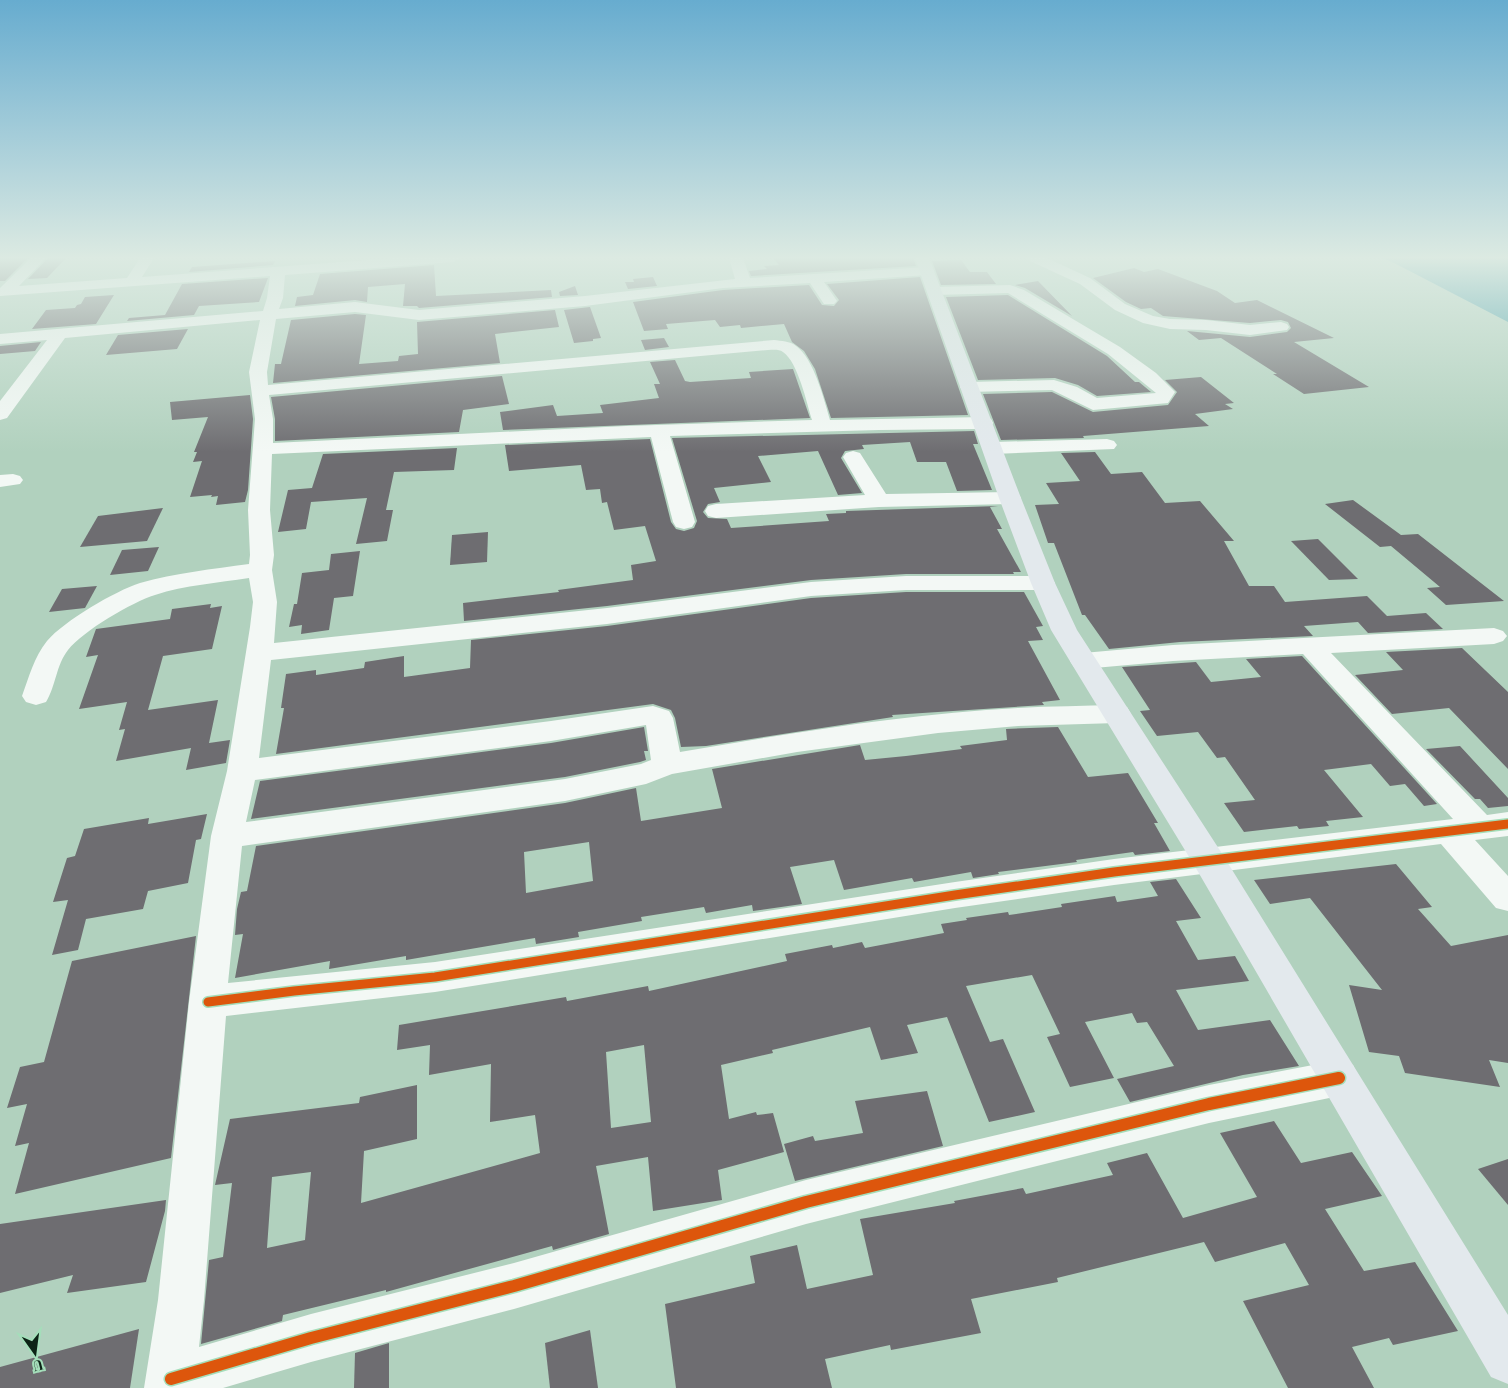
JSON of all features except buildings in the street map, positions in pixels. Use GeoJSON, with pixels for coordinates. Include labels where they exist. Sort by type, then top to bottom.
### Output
{"type":"FeatureCollection","features":[{"type":"Feature","properties":{"kind":"main road"},"geometry":{"type":"LineString","coordinates":[[946,323],[1010,498],[1043,583],[1064,630],[1209,861],[1339,1078],[1501,1337]]}},
{"type":"Feature","properties":{"kind":"street"},"geometry":{"type":"LineString","coordinates":[[0,339],[194,323]]}},
{"type":"Feature","properties":{"kind":"street"},"geometry":{"type":"LineString","coordinates":[[267,323],[258,365],[259,391],[264,419],[259,492],[262,555],[260,570],[265,602],[242,771],[227,836],[208,1002],[190,1208],[170,1384],[311,1338],[523,1283],[806,1202],[1209,1104],[1339,1078]]}},
{"type":"Feature","properties":{"kind":"street"},"geometry":{"type":"LineString","coordinates":[[970,387],[1054,385],[1071,391],[1093,404],[1162,399],[1166,392],[1130,363],[1070,323]]}},
{"type":"Feature","properties":{"kind":"street"},"geometry":{"type":"LineString","coordinates":[[1164,323],[1250,330],[1281,327]]}},
{"type":"Feature","properties":{"kind":"street"},"geometry":{"type":"LineString","coordinates":[[0,414],[59,335]]}},
{"type":"Feature","properties":{"kind":"street"},"geometry":{"type":"LineString","coordinates":[[259,391],[768,345],[788,348],[794,354],[814,395],[823,426]]}},
{"type":"Feature","properties":{"kind":"street"},"geometry":{"type":"LineString","coordinates":[[262,449],[823,426],[1108,445]]}},
{"type":"Feature","properties":{"kind":"street"},"geometry":{"type":"LineString","coordinates":[[659,432],[684,522]]}},
{"type":"Feature","properties":{"kind":"street"},"geometry":{"type":"LineString","coordinates":[[854,457],[879,501]]}},
{"type":"Feature","properties":{"kind":"street"},"geometry":{"type":"LineString","coordinates":[[716,510],[879,501],[1010,498]]}},
{"type":"Feature","properties":{"kind":"street"},"geometry":{"type":"LineString","coordinates":[[36,696],[46,664],[56,647],[70,632],[108,608],[147,589],[206,577],[260,570]]}},
{"type":"Feature","properties":{"kind":"street"},"geometry":{"type":"LineString","coordinates":[[258,653],[607,616],[811,589],[906,583],[1043,583]]}},
{"type":"Feature","properties":{"kind":"street"},"geometry":{"type":"LineString","coordinates":[[1083,661],[1173,653],[1494,636]]}},
{"type":"Feature","properties":{"kind":"street"},"geometry":{"type":"LineString","coordinates":[[1310,646],[1478,828],[1508,898]]}},
{"type":"Feature","properties":{"kind":"street"},"geometry":{"type":"LineString","coordinates":[[227,836],[565,790],[646,773],[667,765],[797,742],[938,724],[1018,717],[1117,714]]}},
{"type":"Feature","properties":{"kind":"street"},"geometry":{"type":"LineString","coordinates":[[242,771],[551,731],[653,715],[659,718],[667,765]]}},
{"type":"Feature","properties":{"kind":"street"},"geometry":{"type":"LineString","coordinates":[[208,1002],[294,991],[435,977],[965,893],[1114,872],[1478,828]]}},
{"type":"Feature","properties":{"kind":"cycle path"},"geometry":{"type":"LineString","coordinates":[[208,1002],[294,991],[435,977],[955,895],[1114,872],[1508,824]]}},
{"type":"Feature","properties":{"kind":"cycle path"},"geometry":{"type":"LineString","coordinates":[[171,1379],[311,1338],[514,1286],[806,1202],[1209,1104],[1339,1078]]}}]}
